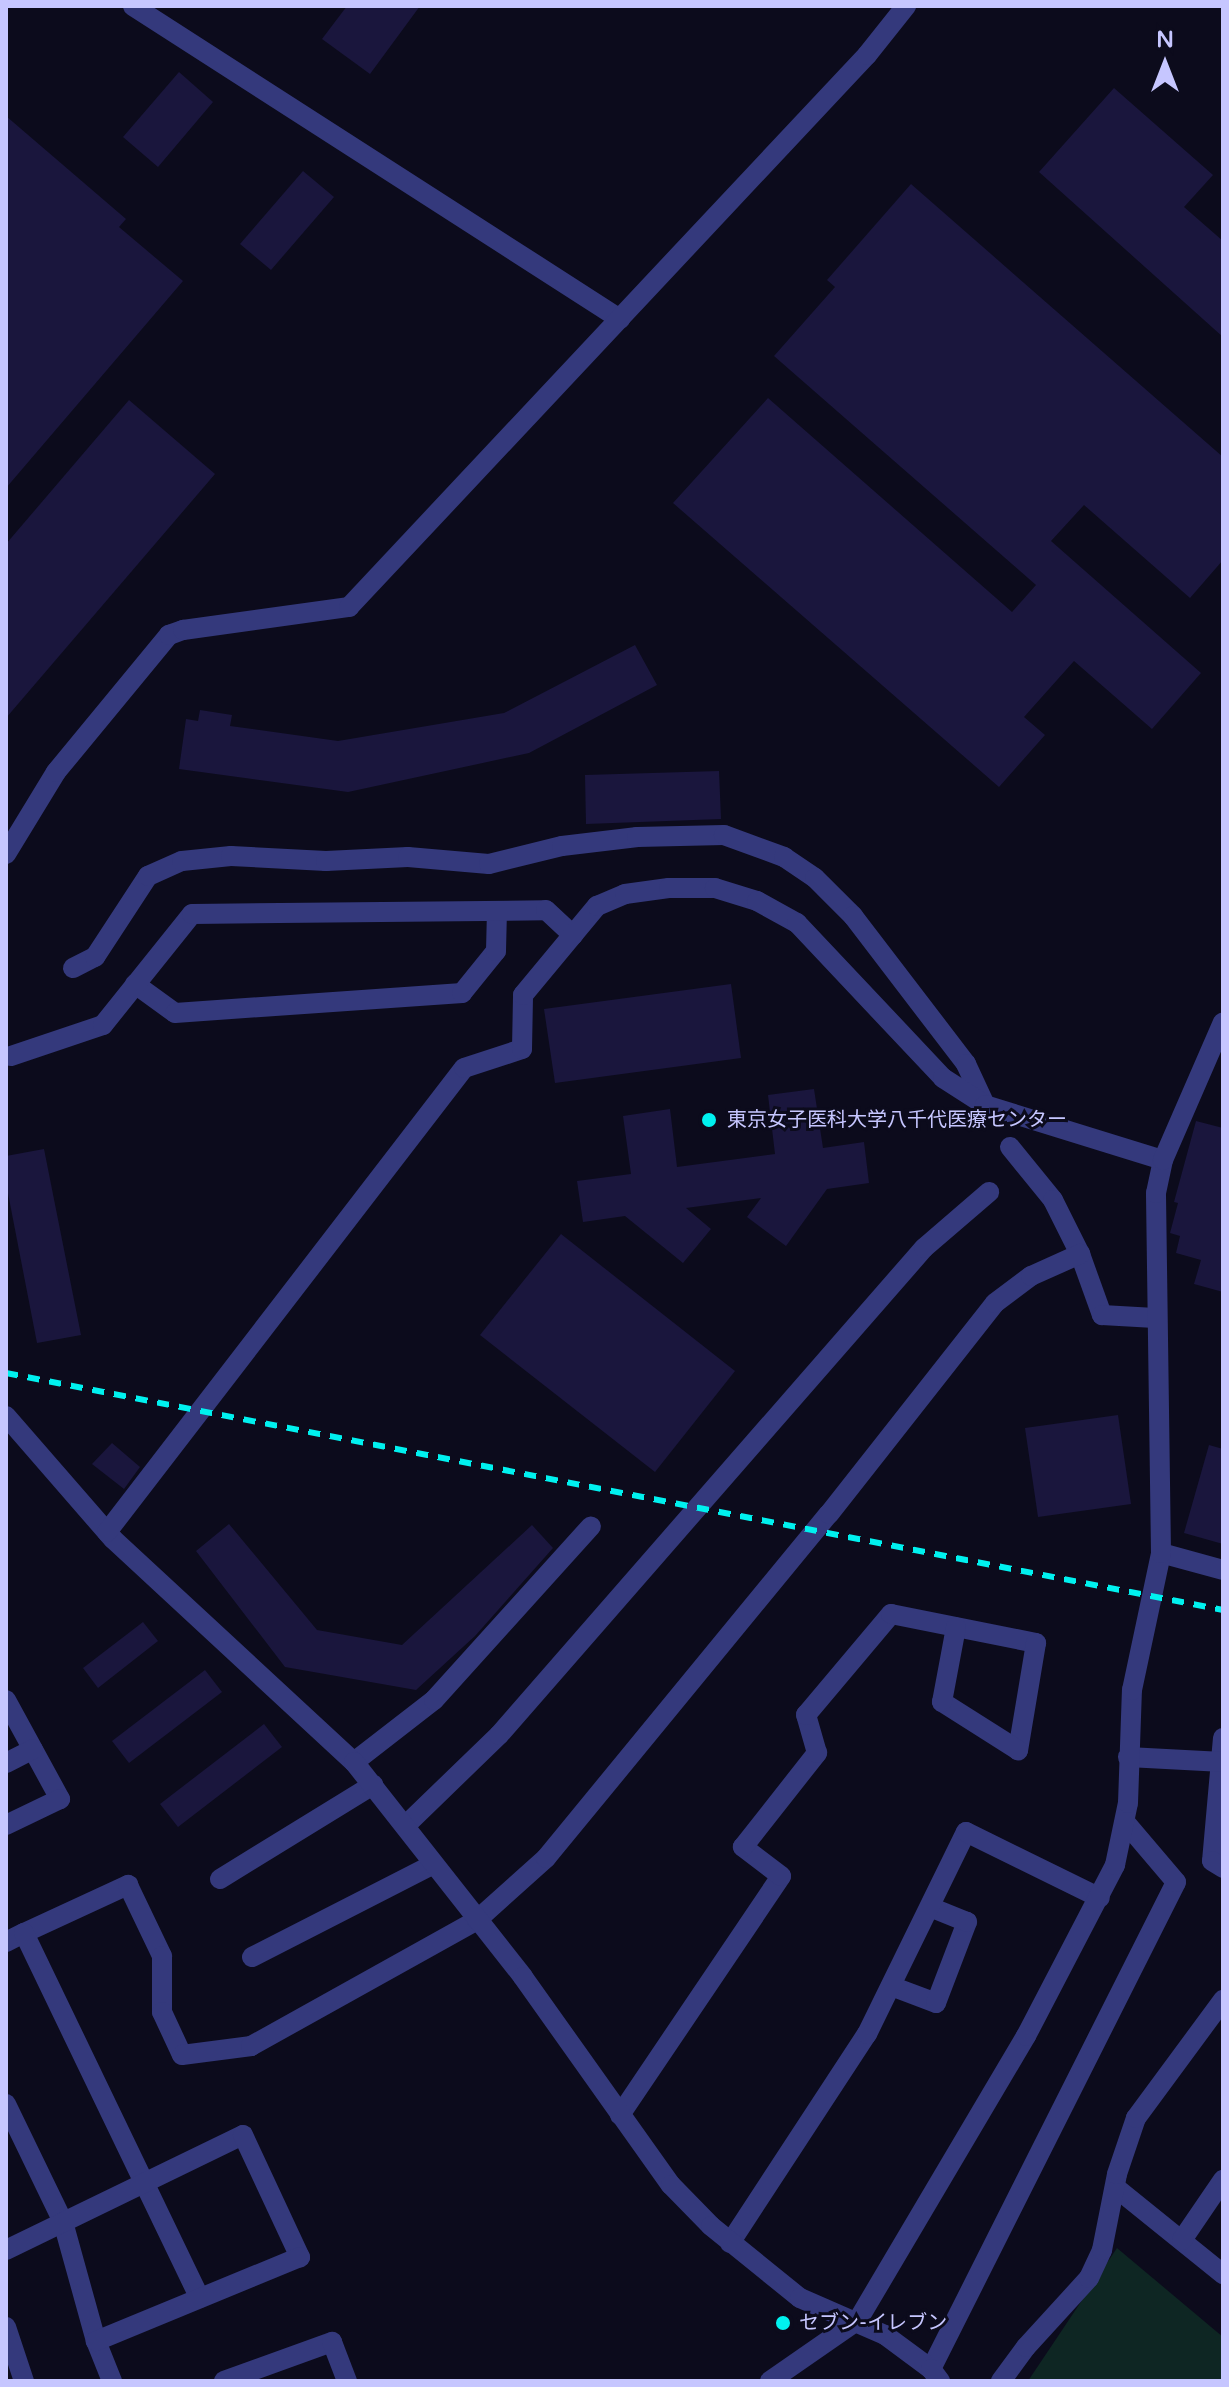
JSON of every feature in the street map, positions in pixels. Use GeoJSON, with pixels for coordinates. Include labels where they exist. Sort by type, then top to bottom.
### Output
{"type":"FeatureCollection","features":[{"type":"Feature","properties":{"kind":"street"},"geometry":{"type":"LineString","coordinates":[[133,6],[620,319]]}},
{"type":"Feature","properties":{"kind":"street"},"geometry":{"type":"LineString","coordinates":[[6,854],[56,772],[169,635],[183,630],[349,607],[867,55],[906,6]]}},
{"type":"Feature","properties":{"kind":"street"},"geometry":{"type":"LineString","coordinates":[[73,968],[95,957],[148,876],[182,861],[231,856],[326,861],[408,857],[489,864],[562,846],[637,837],[724,835],[784,857],[815,878],[853,916],[966,1064],[985,1105]]}},
{"type":"Feature","properties":{"kind":"street"},"geometry":{"type":"LineString","coordinates":[[107,1532],[464,1068],[522,1049],[523,995],[597,906],[625,894],[669,888],[715,888],[757,901],[797,923],[943,1078],[985,1105],[1163,1160]]}},
{"type":"Feature","properties":{"kind":"street"},"geometry":{"type":"LineString","coordinates":[[11,1056],[103,1025],[192,914],[546,910],[573,935]]}},
{"type":"Feature","properties":{"kind":"street"},"geometry":{"type":"LineString","coordinates":[[135,984],[175,1013],[462,993],[496,951],[497,911]]}},
{"type":"Feature","properties":{"kind":"street"},"geometry":{"type":"LineString","coordinates":[[770,2381],[858,2320],[1026,2036],[1115,1865],[1125,1822],[1132,1690],[1161,1553],[1155,1318],[1156,1193],[1163,1160],[1223,1022]]}},
{"type":"Feature","properties":{"kind":"street"},"geometry":{"type":"LineString","coordinates":[[1010,1147],[1053,1200],[1080,1254],[1102,1315],[1155,1318]]}},
{"type":"Feature","properties":{"kind":"street"},"geometry":{"type":"LineString","coordinates":[[405,1826],[499,1735],[924,1248],[989,1192]]}},
{"type":"Feature","properties":{"kind":"street"},"geometry":{"type":"LineString","coordinates":[[200,2298],[15,1938],[128,1885],[162,1956],[162,2012],[182,2055],[251,2046],[477,1920],[546,1858],[829,1514],[995,1303],[1031,1276],[1080,1254]]}},
{"type":"Feature","properties":{"kind":"street"},"geometry":{"type":"LineString","coordinates":[[6,1416],[107,1532],[354,1762],[477,1920],[671,2185],[730,2243],[800,2298],[858,2320],[885,2335],[936,2375],[1176,1882],[1125,1822]]}},
{"type":"Feature","properties":{"kind":"street"},"geometry":{"type":"LineString","coordinates":[[354,1762],[434,1700],[591,1526]]}},
{"type":"Feature","properties":{"kind":"street"},"geometry":{"type":"LineString","coordinates":[[1161,1553],[1223,1570]]}},
{"type":"Feature","properties":{"kind":"street"},"geometry":{"type":"LineString","coordinates":[[620,2115],[781,1876],[743,1847],[817,1753],[806,1715],[891,1614],[956,1627],[1036,1643],[1018,1750],[942,1702],[956,1627]]}},
{"type":"Feature","properties":{"kind":"street"},"geometry":{"type":"LineString","coordinates":[[6,1700],[60,1799],[6,1825]]}},
{"type":"Feature","properties":{"kind":"street"},"geometry":{"type":"LineString","coordinates":[[1223,1738],[1212,1861],[1223,1868]]}},
{"type":"Feature","properties":{"kind":"street"},"geometry":{"type":"LineString","coordinates":[[6,1763],[33,1749]]}},
{"type":"Feature","properties":{"kind":"street"},"geometry":{"type":"LineString","coordinates":[[1128,1757],[1222,1762]]}},
{"type":"Feature","properties":{"kind":"street"},"geometry":{"type":"LineString","coordinates":[[220,1879],[373,1785]]}},
{"type":"Feature","properties":{"kind":"street"},"geometry":{"type":"LineString","coordinates":[[730,2243],[867,2034],[966,1832],[1100,1898]]}},
{"type":"Feature","properties":{"kind":"street"},"geometry":{"type":"LineString","coordinates":[[252,1957],[434,1864]]}},
{"type":"Feature","properties":{"kind":"street"},"geometry":{"type":"LineString","coordinates":[[891,1986],[936,2003],[967,1922],[930,1907]]}},
{"type":"Feature","properties":{"kind":"street"},"geometry":{"type":"LineString","coordinates":[[1001,2381],[1026,2347],[1089,2278],[1102,2250],[1129,2135],[1143,2104],[1223,2000]]}},
{"type":"Feature","properties":{"kind":"street"},"geometry":{"type":"LineString","coordinates":[[6,2104],[63,2222],[96,2341],[112,2381]]}},
{"type":"Feature","properties":{"kind":"street"},"geometry":{"type":"LineString","coordinates":[[6,2250],[243,2135],[300,2257],[96,2341]]}},
{"type":"Feature","properties":{"kind":"street"},"geometry":{"type":"LineString","coordinates":[[1182,2240],[1223,2180]]}},
{"type":"Feature","properties":{"kind":"street"},"geometry":{"type":"LineString","coordinates":[[1115,2187],[1223,2274]]}},
{"type":"Feature","properties":{"kind":"street"},"geometry":{"type":"LineString","coordinates":[[6,2327],[12,2362],[24,2381]]}},
{"type":"Feature","properties":{"kind":"street"},"geometry":{"type":"LineString","coordinates":[[224,2381],[332,2342],[347,2381]]}},
{"type":"Feature","properties":{"kind":"green space"},"geometry":{"type":"Polygon","coordinates":[[[1117,2248],[1223,2337],[1223,2381],[1028,2381],[1117,2248]]]}},
{"type":"Feature","properties":{"kind":"building"},"geometry":{"type":"Polygon","coordinates":[[[347,6],[420,6],[370,74],[322,39],[347,6]]]}},
{"type":"Feature","properties":{"kind":"building"},"geometry":{"type":"Polygon","coordinates":[[[179,72],[213,102],[158,167],[123,137],[179,72]]]}},
{"type":"Feature","properties":{"kind":"building"},"geometry":{"type":"Polygon","coordinates":[[[1114,88],[1213,175],[1184,207],[1223,241],[1223,337],[1039,172],[1114,88]]]}},
{"type":"Feature","properties":{"kind":"building"},"geometry":{"type":"Polygon","coordinates":[[[6,116],[126,219],[119,227],[183,281],[6,488],[6,116]]]}},
{"type":"Feature","properties":{"kind":"building"},"geometry":{"type":"Polygon","coordinates":[[[303,171],[334,197],[271,270],[240,244],[303,171]]]}},
{"type":"Feature","properties":{"kind":"building"},"geometry":{"type":"Polygon","coordinates":[[[911,184],[1223,457],[1223,560],[1190,598],[1084,505],[1051,541],[1201,673],[1152,729],[1074,661],[1024,717],[1045,735],[999,787],[673,503],[768,398],[1012,612],[1036,585],[774,356],[835,287],[827,280],[911,184]]]}},
{"type":"Feature","properties":{"kind":"building"},"geometry":{"type":"Polygon","coordinates":[[[129,400],[215,474],[6,718],[6,544],[129,400]]]}},
{"type":"Feature","properties":{"kind":"building"},"geometry":{"type":"Polygon","coordinates":[[[635,645],[657,685],[529,753],[348,792],[179,769],[186,719],[198,721],[200,710],[232,715],[230,726],[338,741],[504,713],[635,645]]]}},
{"type":"Feature","properties":{"kind":"building"},"geometry":{"type":"Polygon","coordinates":[[[719,771],[721,819],[586,824],[585,775],[719,771]]]}},
{"type":"Feature","properties":{"kind":"building"},"geometry":{"type":"Polygon","coordinates":[[[731,984],[741,1058],[555,1083],[544,1009],[731,984]]]}},
{"type":"Feature","properties":{"kind":"building"},"geometry":{"type":"Polygon","coordinates":[[[814,1089],[823,1148],[864,1142],[869,1183],[827,1189],[786,1246],[747,1217],[761,1198],[686,1208],[711,1229],[683,1263],[625,1216],[583,1222],[577,1181],[631,1174],[623,1116],[670,1109],[677,1167],[775,1154],[768,1095],[814,1089]]]}},
{"type":"Feature","properties":{"kind":"building"},"geometry":{"type":"Polygon","coordinates":[[[1196,1121],[1223,1128],[1223,1292],[1194,1284],[1201,1260],[1176,1253],[1180,1236],[1170,1233],[1178,1203],[1174,1202],[1196,1121]]]}},
{"type":"Feature","properties":{"kind":"building"},"geometry":{"type":"Polygon","coordinates":[[[44,1149],[81,1335],[37,1343],[6,1183],[6,1156],[44,1149]]]}},
{"type":"Feature","properties":{"kind":"building"},"geometry":{"type":"Polygon","coordinates":[[[561,1234],[735,1371],[655,1472],[480,1335],[561,1234]]]}},
{"type":"Feature","properties":{"kind":"building"},"geometry":{"type":"Polygon","coordinates":[[[1118,1415],[1131,1504],[1038,1517],[1025,1428],[1118,1415]]]}},
{"type":"Feature","properties":{"kind":"building"},"geometry":{"type":"Polygon","coordinates":[[[112,1443],[140,1467],[124,1489],[92,1464],[112,1443]]]}},
{"type":"Feature","properties":{"kind":"building"},"geometry":{"type":"Polygon","coordinates":[[[1209,1445],[1223,1449],[1223,1544],[1184,1533],[1209,1445]]]}},
{"type":"Feature","properties":{"kind":"building"},"geometry":{"type":"Polygon","coordinates":[[[229,1524],[317,1630],[402,1645],[532,1525],[553,1548],[475,1636],[416,1690],[285,1667],[196,1551],[229,1524]]]}},
{"type":"Feature","properties":{"kind":"building"},"geometry":{"type":"Polygon","coordinates":[[[143,1622],[158,1641],[98,1688],[83,1668],[143,1622]]]}},
{"type":"Feature","properties":{"kind":"building"},"geometry":{"type":"Polygon","coordinates":[[[205,1670],[222,1692],[129,1763],[112,1741],[205,1670]]]}},
{"type":"Feature","properties":{"kind":"building"},"geometry":{"type":"Polygon","coordinates":[[[264,1724],[282,1747],[178,1827],[160,1804],[264,1724]]]}},
{"type":"Feature","properties":{"kind":"railway"},"geometry":{"type":"LineString","coordinates":[[6,1373],[1223,1610]]}},
{"type":"Feature","properties":{"kind":"place","name":"東京女子医科大学八千代医療センター"},"geometry":{"type":"Point","coordinates":[709,1120]}},
{"type":"Feature","properties":{"kind":"place","name":"セブン-イレブン"},"geometry":{"type":"Point","coordinates":[783,2323]}}]}
